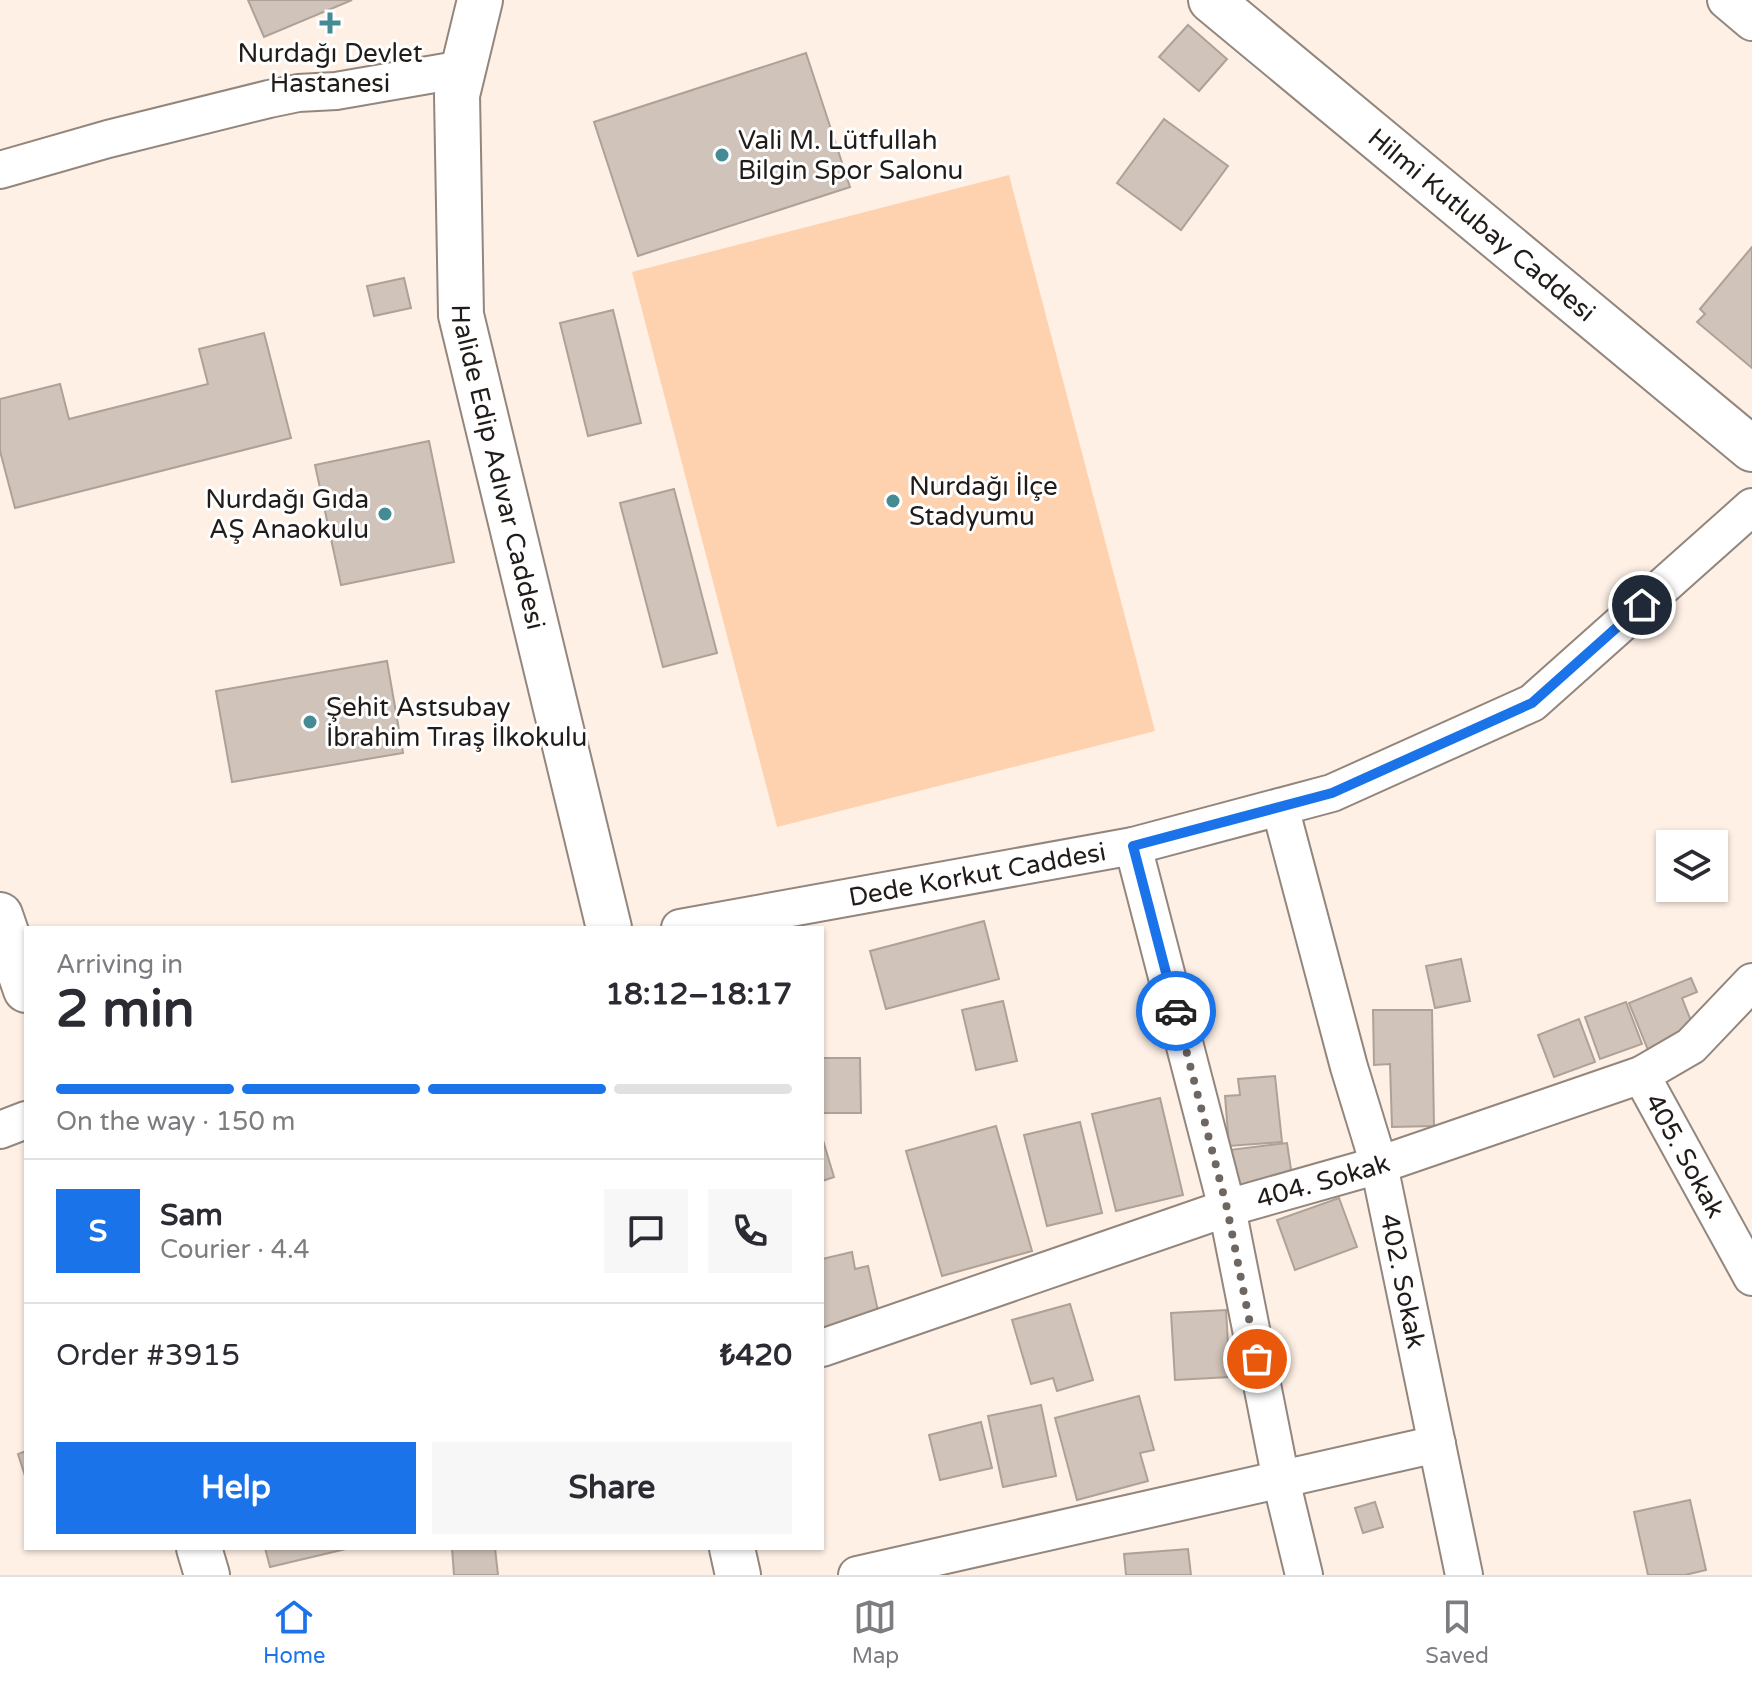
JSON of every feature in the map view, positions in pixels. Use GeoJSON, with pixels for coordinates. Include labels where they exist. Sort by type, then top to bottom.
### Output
{"type":"FeatureCollection","features":[{"type":"Feature","properties":{"kind":"street","name":"Halide Edip Adıvar Caddesi"},"geometry":{"type":"LineString","coordinates":[[480,0],[457,95],[461,315],[609,926]]}},
{"type":"Feature","properties":{"kind":"street","name":"Hilmi Kutlubay Caddesi"},"geometry":{"type":"LineString","coordinates":[[1211,0],[1752,449]]}},
{"type":"Feature","properties":{"kind":"street"},"geometry":{"type":"LineString","coordinates":[[1726,0],[1752,22]]}},
{"type":"Feature","properties":{"kind":"street"},"geometry":{"type":"LineString","coordinates":[[0,170],[108,139],[269,99],[463,69]]}},
{"type":"Feature","properties":{"kind":"street","name":"Dede Korkut Caddesi"},"geometry":{"type":"LineString","coordinates":[[691,926],[1133,846],[1332,793],[1532,703],[1752,507]]}},
{"type":"Feature","properties":{"kind":"street","name":"402. Sokak"},"geometry":{"type":"LineString","coordinates":[[1280,807],[1349,1067],[1379,1165],[1464,1575]]}},
{"type":"Feature","properties":{"kind":"street"},"geometry":{"type":"LineString","coordinates":[[1133,846],[1227,1208],[1281,1480],[1304,1575]]}},
{"type":"Feature","properties":{"kind":"street"},"geometry":{"type":"LineString","coordinates":[[0,915],[24,984]]}},
{"type":"Feature","properties":{"kind":"street","name":"404. Sokak"},"geometry":{"type":"LineString","coordinates":[[824,1347],[1227,1208],[1379,1165],[1641,1075],[1691,1046],[1752,982]]}},
{"type":"Feature","properties":{"kind":"street","name":"405. Sokak"},"geometry":{"type":"LineString","coordinates":[[1641,1075],[1752,1277]]}},
{"type":"Feature","properties":{"kind":"street"},"geometry":{"type":"LineString","coordinates":[[0,1130],[24,1121]]}},
{"type":"Feature","properties":{"kind":"street"},"geometry":{"type":"LineString","coordinates":[[857,1575],[1437,1444]]}},
{"type":"Feature","properties":{"kind":"street"},"geometry":{"type":"LineString","coordinates":[[200,1550],[207,1575]]}},
{"type":"Feature","properties":{"kind":"street"},"geometry":{"type":"LineString","coordinates":[[732,1550],[738,1575]]}},
{"type":"Feature","properties":{"kind":"shaded area","name":"Nurdağı İlçe Stadyumu"},"geometry":{"type":"Polygon","coordinates":[[[1009,175],[1155,731],[777,827],[632,272],[1009,175]]]}},
{"type":"Feature","properties":{"kind":"building"},"geometry":{"type":"Polygon","coordinates":[[[248,0],[352,0],[264,37],[248,0]]]}},
{"type":"Feature","properties":{"kind":"building"},"geometry":{"type":"Polygon","coordinates":[[[1188,25],[1227,59],[1199,91],[1159,57],[1188,25]]]}},
{"type":"Feature","properties":{"kind":"building","name":"Vali M. Lütfullah Bilgin Spor Salonu"},"geometry":{"type":"Polygon","coordinates":[[[806,53],[850,187],[638,256],[594,122],[806,53]]]}},
{"type":"Feature","properties":{"kind":"building"},"geometry":{"type":"Polygon","coordinates":[[[1164,119],[1228,166],[1181,230],[1117,183],[1164,119]]]}},
{"type":"Feature","properties":{"kind":"building"},"geometry":{"type":"Polygon","coordinates":[[[1752,247],[1752,368],[1697,322],[1705,314],[1700,309],[1752,247]]]}},
{"type":"Feature","properties":{"kind":"building"},"geometry":{"type":"Polygon","coordinates":[[[404,278],[411,308],[374,316],[367,286],[404,278]]]}},
{"type":"Feature","properties":{"kind":"building"},"geometry":{"type":"Polygon","coordinates":[[[613,310],[641,423],[588,436],[560,323],[613,310]]]}},
{"type":"Feature","properties":{"kind":"building"},"geometry":{"type":"Polygon","coordinates":[[[264,333],[291,438],[15,508],[0,451],[0,399],[60,384],[69,419],[208,384],[199,349],[264,333]]]}},
{"type":"Feature","properties":{"kind":"building","name":"Nurdağı Gıda AŞ Anaokulu"},"geometry":{"type":"Polygon","coordinates":[[[429,441],[454,562],[341,585],[315,465],[429,441]]]}},
{"type":"Feature","properties":{"kind":"building"},"geometry":{"type":"Polygon","coordinates":[[[674,489],[717,653],[663,667],[620,503],[674,489]]]}},
{"type":"Feature","properties":{"kind":"building","name":"Şehit Astsubay İbrahim Tıraş İlkokulu"},"geometry":{"type":"Polygon","coordinates":[[[387,661],[403,753],[232,782],[216,691],[387,661]]]}},
{"type":"Feature","properties":{"kind":"building"},"geometry":{"type":"Polygon","coordinates":[[[984,921],[999,979],[886,1009],[870,951],[984,921]]]}},
{"type":"Feature","properties":{"kind":"building"},"geometry":{"type":"Polygon","coordinates":[[[1461,959],[1470,1001],[1435,1008],[1426,966],[1461,959]]]}},
{"type":"Feature","properties":{"kind":"building"},"geometry":{"type":"Polygon","coordinates":[[[1691,978],[1697,992],[1682,998],[1695,1031],[1648,1050],[1629,1003],[1691,978]]]}},
{"type":"Feature","properties":{"kind":"building"},"geometry":{"type":"Polygon","coordinates":[[[1003,1001],[1017,1061],[976,1070],[962,1010],[1003,1001]]]}},
{"type":"Feature","properties":{"kind":"building"},"geometry":{"type":"Polygon","coordinates":[[[1626,1002],[1642,1044],[1600,1059],[1585,1017],[1626,1002]]]}},
{"type":"Feature","properties":{"kind":"building"},"geometry":{"type":"Polygon","coordinates":[[[1373,1010],[1432,1010],[1434,1126],[1392,1127],[1390,1064],[1374,1065],[1373,1010]]]}},
{"type":"Feature","properties":{"kind":"building"},"geometry":{"type":"Polygon","coordinates":[[[1579,1019],[1595,1062],[1554,1077],[1538,1035],[1579,1019]]]}},
{"type":"Feature","properties":{"kind":"building"},"geometry":{"type":"Polygon","coordinates":[[[824,1058],[860,1058],[861,1113],[824,1113],[824,1058]]]}},
{"type":"Feature","properties":{"kind":"building"},"geometry":{"type":"Polygon","coordinates":[[[1275,1076],[1282,1142],[1229,1146],[1225,1096],[1240,1095],[1238,1079],[1275,1076]]]}},
{"type":"Feature","properties":{"kind":"building"},"geometry":{"type":"Polygon","coordinates":[[[1160,1098],[1183,1195],[1116,1211],[1092,1114],[1160,1098]]]}},
{"type":"Feature","properties":{"kind":"building"},"geometry":{"type":"Polygon","coordinates":[[[1080,1122],[1102,1213],[1047,1226],[1024,1135],[1080,1122]]]}},
{"type":"Feature","properties":{"kind":"building"},"geometry":{"type":"Polygon","coordinates":[[[996,1126],[1032,1251],[942,1276],[906,1151],[996,1126]]]}},
{"type":"Feature","properties":{"kind":"building"},"geometry":{"type":"Polygon","coordinates":[[[1287,1143],[1293,1183],[1235,1191],[1229,1150],[1287,1143]]]}},
{"type":"Feature","properties":{"kind":"building"},"geometry":{"type":"Polygon","coordinates":[[[824,1144],[834,1177],[824,1180],[824,1144]]]}},
{"type":"Feature","properties":{"kind":"building"},"geometry":{"type":"Polygon","coordinates":[[[1339,1198],[1357,1247],[1295,1270],[1277,1220],[1339,1198]]]}},
{"type":"Feature","properties":{"kind":"building"},"geometry":{"type":"Polygon","coordinates":[[[852,1252],[855,1269],[868,1266],[880,1320],[824,1333],[824,1259],[852,1252]]]}},
{"type":"Feature","properties":{"kind":"building"},"geometry":{"type":"Polygon","coordinates":[[[1070,1304],[1093,1380],[1057,1391],[1053,1378],[1031,1384],[1012,1320],[1070,1304]]]}},
{"type":"Feature","properties":{"kind":"building"},"geometry":{"type":"Polygon","coordinates":[[[1226,1310],[1230,1377],[1175,1380],[1171,1313],[1226,1310]]]}},
{"type":"Feature","properties":{"kind":"building"},"geometry":{"type":"Polygon","coordinates":[[[1139,1396],[1154,1450],[1140,1453],[1148,1481],[1077,1500],[1055,1418],[1139,1396]]]}},
{"type":"Feature","properties":{"kind":"building"},"geometry":{"type":"Polygon","coordinates":[[[1041,1405],[1056,1476],[1003,1487],[988,1416],[1041,1405]]]}},
{"type":"Feature","properties":{"kind":"building"},"geometry":{"type":"Polygon","coordinates":[[[981,1422],[992,1468],[940,1480],[929,1435],[981,1422]]]}},
{"type":"Feature","properties":{"kind":"building"},"geometry":{"type":"Polygon","coordinates":[[[24,1452],[24,1473],[18,1454],[24,1452]]]}},
{"type":"Feature","properties":{"kind":"building"},"geometry":{"type":"Polygon","coordinates":[[[1690,1500],[1706,1570],[1685,1575],[1648,1575],[1634,1512],[1690,1500]]]}},
{"type":"Feature","properties":{"kind":"building"},"geometry":{"type":"Polygon","coordinates":[[[1375,1502],[1383,1527],[1363,1533],[1355,1508],[1375,1502]]]}},
{"type":"Feature","properties":{"kind":"building"},"geometry":{"type":"Polygon","coordinates":[[[1188,1549],[1191,1575],[1126,1575],[1124,1554],[1188,1549]]]}},
{"type":"Feature","properties":{"kind":"building"},"geometry":{"type":"Polygon","coordinates":[[[266,1550],[342,1550],[270,1567],[266,1550]]]}},
{"type":"Feature","properties":{"kind":"building"},"geometry":{"type":"Polygon","coordinates":[[[452,1550],[495,1550],[498,1575],[454,1575],[452,1550]]]}},
{"type":"Feature","properties":{"kind":"way so far"},"geometry":{"type":"LineString","coordinates":[[1176,1011],[1227,1208],[1257,1359]]}},
{"type":"Feature","properties":{"kind":"place","name":"Nurdağı Devlet Hastanesi"},"geometry":{"type":"Point","coordinates":[330,23]}},
{"type":"Feature","properties":{"kind":"place","name":"Vali M. Lütfullah Bilgin Spor Salonu"},"geometry":{"type":"Point","coordinates":[722,155]}},
{"type":"Feature","properties":{"kind":"place","name":"Nurdağı İlçe Stadyumu"},"geometry":{"type":"Point","coordinates":[893,501]}},
{"type":"Feature","properties":{"kind":"place","name":"Nurdağı Gıda AŞ Anaokulu"},"geometry":{"type":"Point","coordinates":[385,514]}},
{"type":"Feature","properties":{"kind":"place","name":"Şehit Astsubay İbrahim Tıraş İlkokulu"},"geometry":{"type":"Point","coordinates":[310,722]}},
{"type":"Feature","properties":{"kind":"route"},"geometry":{"type":"LineString","coordinates":[[1176,1011],[1133,846],[1332,793],[1532,703],[1642,605]]}}]}
